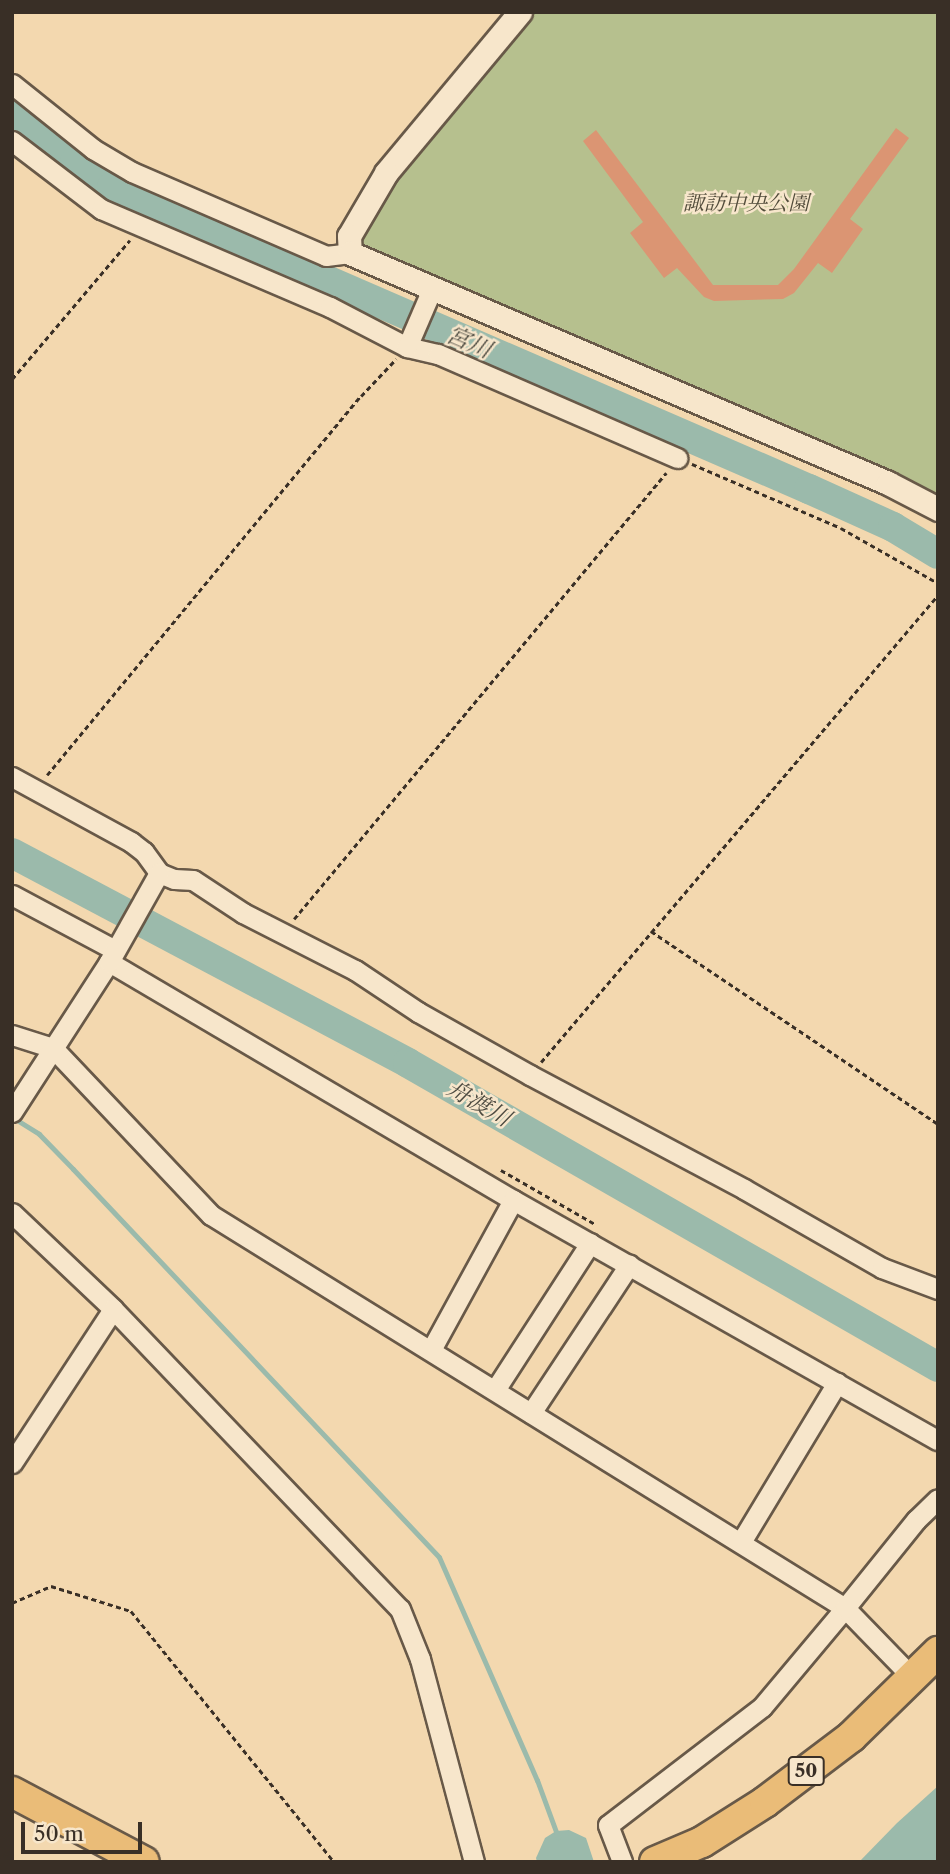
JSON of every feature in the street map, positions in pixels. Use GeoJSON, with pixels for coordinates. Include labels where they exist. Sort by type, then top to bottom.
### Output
{"type":"FeatureCollection","features":[{"type":"Feature","properties":{"kind":"main road","name":"50"},"geometry":{"type":"LineString","coordinates":[[655,1862],[702,1842],[765,1802],[851,1737],[938,1652]]}},
{"type":"Feature","properties":{"kind":"main road"},"geometry":{"type":"LineString","coordinates":[[12,1792],[144,1862]]}},
{"type":"Feature","properties":{"kind":"street"},"geometry":{"type":"LineString","coordinates":[[350,253],[349,236],[386,173],[520,12]]}},
{"type":"Feature","properties":{"kind":"street"},"geometry":{"type":"LineString","coordinates":[[12,84],[93,149],[132,173],[326,256],[350,253],[430,294],[876,477],[938,509]]}},
{"type":"Feature","properties":{"kind":"street"},"geometry":{"type":"LineString","coordinates":[[12,141],[101,209],[677,458]]}},
{"type":"Feature","properties":{"kind":"street"},"geometry":{"type":"LineString","coordinates":[[409,344],[430,294]]}},
{"type":"Feature","properties":{"kind":"street"},"geometry":{"type":"LineString","coordinates":[[12,777],[131,842],[144,852],[156,877]]}},
{"type":"Feature","properties":{"kind":"street"},"geometry":{"type":"LineString","coordinates":[[156,877],[193,880],[243,913],[355,971],[418,1012],[530,1075],[744,1189],[882,1268],[938,1289]]}},
{"type":"Feature","properties":{"kind":"street"},"geometry":{"type":"LineString","coordinates":[[12,1112],[114,951],[156,877]]}},
{"type":"Feature","properties":{"kind":"street"},"geometry":{"type":"LineString","coordinates":[[15,901],[114,951],[513,1200],[595,1235],[629,1265],[938,1440]]}},
{"type":"Feature","properties":{"kind":"street"},"geometry":{"type":"LineString","coordinates":[[12,1035],[53,1048],[211,1215],[845,1608],[912,1677]]}},
{"type":"Feature","properties":{"kind":"street"},"geometry":{"type":"LineString","coordinates":[[431,1350],[513,1200]]}},
{"type":"Feature","properties":{"kind":"street"},"geometry":{"type":"LineString","coordinates":[[12,1213],[113,1309],[400,1609],[420,1659],[474,1862]]}},
{"type":"Feature","properties":{"kind":"street"},"geometry":{"type":"LineString","coordinates":[[495,1390],[595,1235]]}},
{"type":"Feature","properties":{"kind":"street"},"geometry":{"type":"LineString","coordinates":[[531,1413],[629,1265]]}},
{"type":"Feature","properties":{"kind":"street"},"geometry":{"type":"LineString","coordinates":[[12,1464],[113,1309]]}},
{"type":"Feature","properties":{"kind":"street"},"geometry":{"type":"LineString","coordinates":[[741,1542],[837,1384]]}},
{"type":"Feature","properties":{"kind":"street"},"geometry":{"type":"LineString","coordinates":[[622,1862],[608,1825],[762,1707],[916,1520],[938,1499]]}},
{"type":"Feature","properties":{"kind":"path"},"geometry":{"type":"LineString","coordinates":[[12,379],[141,228]]}},
{"type":"Feature","properties":{"kind":"path"},"geometry":{"type":"LineString","coordinates":[[36,788],[361,396],[409,344]]}},
{"type":"Feature","properties":{"kind":"path"},"geometry":{"type":"LineString","coordinates":[[283,933],[639,508],[677,458],[841,528],[938,583]]}},
{"type":"Feature","properties":{"kind":"path"},"geometry":{"type":"LineString","coordinates":[[530,1075],[938,595]]}},
{"type":"Feature","properties":{"kind":"path"},"geometry":{"type":"LineString","coordinates":[[652,931],[938,1124]]}},
{"type":"Feature","properties":{"kind":"path"},"geometry":{"type":"LineString","coordinates":[[490,1164],[595,1235]]}},
{"type":"Feature","properties":{"kind":"path"},"geometry":{"type":"LineString","coordinates":[[12,1603],[51,1586],[131,1611],[334,1862]]}},
{"type":"Feature","properties":{"kind":"green space","name":"諏訪中央公園"},"geometry":{"type":"Polygon","coordinates":[[[536,12],[938,12],[938,498],[363,249],[361,240],[392,188],[463,96],[536,12]]]}},
{"type":"Feature","properties":{"kind":"shaded area"},"geometry":{"type":"Polygon","coordinates":[[[938,1786],[938,1862],[859,1862],[897,1823],[938,1786]]]}},
{"type":"Feature","properties":{"kind":"shaded area"},"geometry":{"type":"Polygon","coordinates":[[[569,1830],[586,1838],[594,1862],[537,1862],[536,1858],[545,1838],[556,1831],[569,1830]]]}},
{"type":"Feature","properties":{"kind":"building"},"geometry":{"type":"Polygon","coordinates":[[[896,128],[909,138],[850,219],[863,229],[832,273],[818,263],[794,293],[783,299],[714,301],[704,297],[677,268],[664,278],[630,233],[643,222],[583,141],[596,130],[713,285],[778,285],[794,269],[896,128]]]}},
{"type":"Feature","properties":{"kind":"waterway","name":"宮川"},"geometry":{"type":"LineString","coordinates":[[12,111],[75,162],[112,187],[809,489],[893,527],[938,554]]}},
{"type":"Feature","properties":{"kind":"waterway","name":"舟渡川"},"geometry":{"type":"LineString","coordinates":[[12,853],[408,1063],[938,1367]]}},
{"type":"Feature","properties":{"kind":"waterway"},"geometry":{"type":"LineString","coordinates":[[12,1117],[39,1134],[73,1169],[439,1557],[537,1780],[558,1837]]}}]}
